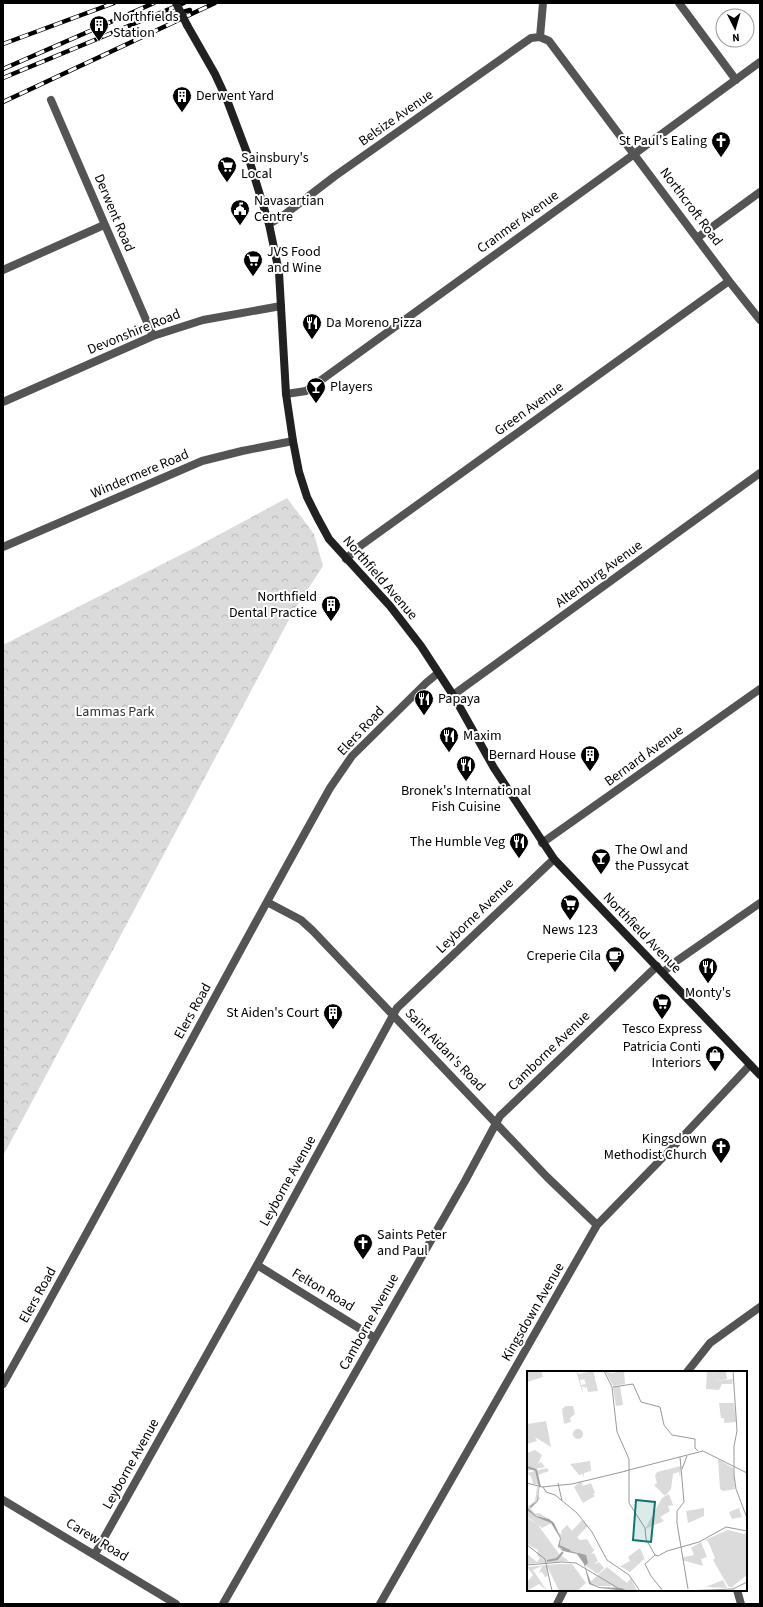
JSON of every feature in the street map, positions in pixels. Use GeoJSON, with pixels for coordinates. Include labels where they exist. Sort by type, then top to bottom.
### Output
{"type":"FeatureCollection","features":[{"type":"Feature","properties":{"kind":"main road","name":"Northfield Avenue"},"geometry":{"type":"LineString","coordinates":[[176,3],[215,74],[227,100],[247,153],[269,224],[279,272],[286,394],[293,441],[299,472],[307,496],[329,538],[346,559],[390,606],[421,646],[453,695],[494,768],[542,843],[554,859],[760,1075]]}},
{"type":"Feature","properties":{"kind":"street"},"geometry":{"type":"LineString","coordinates":[[540,37],[543,3]]}},
{"type":"Feature","properties":{"kind":"street"},"geometry":{"type":"LineString","coordinates":[[679,3],[736,80]]}},
{"type":"Feature","properties":{"kind":"street","name":"Northcroft Road"},"geometry":{"type":"LineString","coordinates":[[540,37],[548,41],[760,320]]}},
{"type":"Feature","properties":{"kind":"street","name":"Belsize Avenue"},"geometry":{"type":"LineString","coordinates":[[269,224],[284,215],[336,176],[531,38],[540,37]]}},
{"type":"Feature","properties":{"kind":"street","name":"Cranmer Avenue"},"geometry":{"type":"LineString","coordinates":[[286,394],[306,391],[760,62]]}},
{"type":"Feature","properties":{"kind":"street","name":"Derwent Road"},"geometry":{"type":"LineString","coordinates":[[51,100],[153,336]]}},
{"type":"Feature","properties":{"kind":"street"},"geometry":{"type":"LineString","coordinates":[[697,238],[760,192]]}},
{"type":"Feature","properties":{"kind":"street"},"geometry":{"type":"LineString","coordinates":[[3,270],[104,225]]}},
{"type":"Feature","properties":{"kind":"street","name":"Green Avenue"},"geometry":{"type":"LineString","coordinates":[[346,559],[360,546],[729,281]]}},
{"type":"Feature","properties":{"kind":"street","name":"Devonshire Road"},"geometry":{"type":"LineString","coordinates":[[3,402],[153,336],[203,320],[281,306]]}},
{"type":"Feature","properties":{"kind":"street","name":"Windermere Road"},"geometry":{"type":"LineString","coordinates":[[3,547],[202,461],[293,441]]}},
{"type":"Feature","properties":{"kind":"street","name":"Altenburg Avenue"},"geometry":{"type":"LineString","coordinates":[[453,695],[760,473]]}},
{"type":"Feature","properties":{"kind":"street","name":"Elers Road"},"geometry":{"type":"LineString","coordinates":[[3,1384],[62,1280],[330,788],[352,756],[438,673]]}},
{"type":"Feature","properties":{"kind":"street","name":"Bernard Avenue"},"geometry":{"type":"LineString","coordinates":[[542,843],[760,688]]}},
{"type":"Feature","properties":{"kind":"street","name":"Leyborne Avenue"},"geometry":{"type":"LineString","coordinates":[[95,1554],[257,1265],[397,1008],[554,859]]}},
{"type":"Feature","properties":{"kind":"street","name":"Saint Aidan's Road"},"geometry":{"type":"LineString","coordinates":[[267,902],[300,920],[313,931],[547,1177],[598,1225]]}},
{"type":"Feature","properties":{"kind":"street"},"geometry":{"type":"LineString","coordinates":[[663,972],[760,903]]}},
{"type":"Feature","properties":{"kind":"street","name":"Camborne Avenue"},"geometry":{"type":"LineString","coordinates":[[223,1604],[466,1180],[500,1116],[657,966]]}},
{"type":"Feature","properties":{"kind":"street","name":"Kingsdown Avenue"},"geometry":{"type":"LineString","coordinates":[[380,1604],[598,1225],[673,1148],[750,1065]]}},
{"type":"Feature","properties":{"kind":"street","name":"Felton Road"},"geometry":{"type":"LineString","coordinates":[[257,1265],[375,1338]]}},
{"type":"Feature","properties":{"kind":"street"},"geometry":{"type":"LineString","coordinates":[[688,1371],[710,1343],[760,1307]]}},
{"type":"Feature","properties":{"kind":"street","name":"Carew Road"},"geometry":{"type":"LineString","coordinates":[[3,1500],[176,1604]]}},
{"type":"Feature","properties":{"kind":"street"},"geometry":{"type":"LineString","coordinates":[[556,1604],[563,1591]]}},
{"type":"Feature","properties":{"kind":"street"},"geometry":{"type":"LineString","coordinates":[[737,1591],[741,1604]]}},
{"type":"Feature","properties":{"kind":"green space","name":"Lammas Park"},"geometry":{"type":"Polygon","coordinates":[[[287,498],[314,534],[323,566],[293,612],[3,1156],[3,645],[196,547],[287,498]]]}},
{"type":"Feature","properties":{"kind":"railway"},"geometry":{"type":"LineString","coordinates":[[3,44],[114,3]]}},
{"type":"Feature","properties":{"kind":"railway"},"geometry":{"type":"LineString","coordinates":[[3,69],[154,3]]}},
{"type":"Feature","properties":{"kind":"railway"},"geometry":{"type":"LineString","coordinates":[[3,78],[184,3]]}},
{"type":"Feature","properties":{"kind":"railway"},"geometry":{"type":"LineString","coordinates":[[3,102],[215,3]]}},
{"type":"Feature","properties":{"kind":"railway"},"geometry":{"type":"LineString","coordinates":[[157,19],[190,10]]}},
{"type":"Feature","properties":{"kind":"place","name":"Northfields Station"},"geometry":{"type":"Point","coordinates":[99,42]}},
{"type":"Feature","properties":{"kind":"place","name":"Derwent Yard"},"geometry":{"type":"Point","coordinates":[182,113]}},
{"type":"Feature","properties":{"kind":"place","name":"St Paul's Ealing"},"geometry":{"type":"Point","coordinates":[721,158]}},
{"type":"Feature","properties":{"kind":"place","name":"Sainsbury's Local"},"geometry":{"type":"Point","coordinates":[227,183]}},
{"type":"Feature","properties":{"kind":"place","name":"Navasartian Centre"},"geometry":{"type":"Point","coordinates":[240,226]}},
{"type":"Feature","properties":{"kind":"place","name":"JVS Food and Wine"},"geometry":{"type":"Point","coordinates":[253,277]}},
{"type":"Feature","properties":{"kind":"place","name":"Da Moreno Pizza"},"geometry":{"type":"Point","coordinates":[312,340]}},
{"type":"Feature","properties":{"kind":"place","name":"Players"},"geometry":{"type":"Point","coordinates":[316,404]}},
{"type":"Feature","properties":{"kind":"place","name":"Northfield Dental Practice"},"geometry":{"type":"Point","coordinates":[331,622]}},
{"type":"Feature","properties":{"kind":"place","name":"Papaya"},"geometry":{"type":"Point","coordinates":[424,716]}},
{"type":"Feature","properties":{"kind":"place","name":"Maxim"},"geometry":{"type":"Point","coordinates":[449,753]}},
{"type":"Feature","properties":{"kind":"place","name":"Bernard House"},"geometry":{"type":"Point","coordinates":[590,772]}},
{"type":"Feature","properties":{"kind":"place","name":"Bronek's International Fish Cuisine"},"geometry":{"type":"Point","coordinates":[466,782]}},
{"type":"Feature","properties":{"kind":"place","name":"The Humble Veg"},"geometry":{"type":"Point","coordinates":[519,859]}},
{"type":"Feature","properties":{"kind":"place","name":"The Owl and the Pussycat"},"geometry":{"type":"Point","coordinates":[601,875]}},
{"type":"Feature","properties":{"kind":"place","name":"News 123"},"geometry":{"type":"Point","coordinates":[570,921]}},
{"type":"Feature","properties":{"kind":"place","name":"Creperie Cila"},"geometry":{"type":"Point","coordinates":[615,973]}},
{"type":"Feature","properties":{"kind":"place","name":"Monty's"},"geometry":{"type":"Point","coordinates":[708,984]}},
{"type":"Feature","properties":{"kind":"place","name":"Tesco Express"},"geometry":{"type":"Point","coordinates":[662,1020]}},
{"type":"Feature","properties":{"kind":"place","name":"St Aiden's Court"},"geometry":{"type":"Point","coordinates":[333,1030]}},
{"type":"Feature","properties":{"kind":"place","name":"Patricia Conti Interiors"},"geometry":{"type":"Point","coordinates":[715,1072]}},
{"type":"Feature","properties":{"kind":"place","name":"Kingsdown Methodist Church"},"geometry":{"type":"Point","coordinates":[721,1164]}},
{"type":"Feature","properties":{"kind":"place","name":"Saints Peter and Paul"},"geometry":{"type":"Point","coordinates":[363,1260]}}]}
